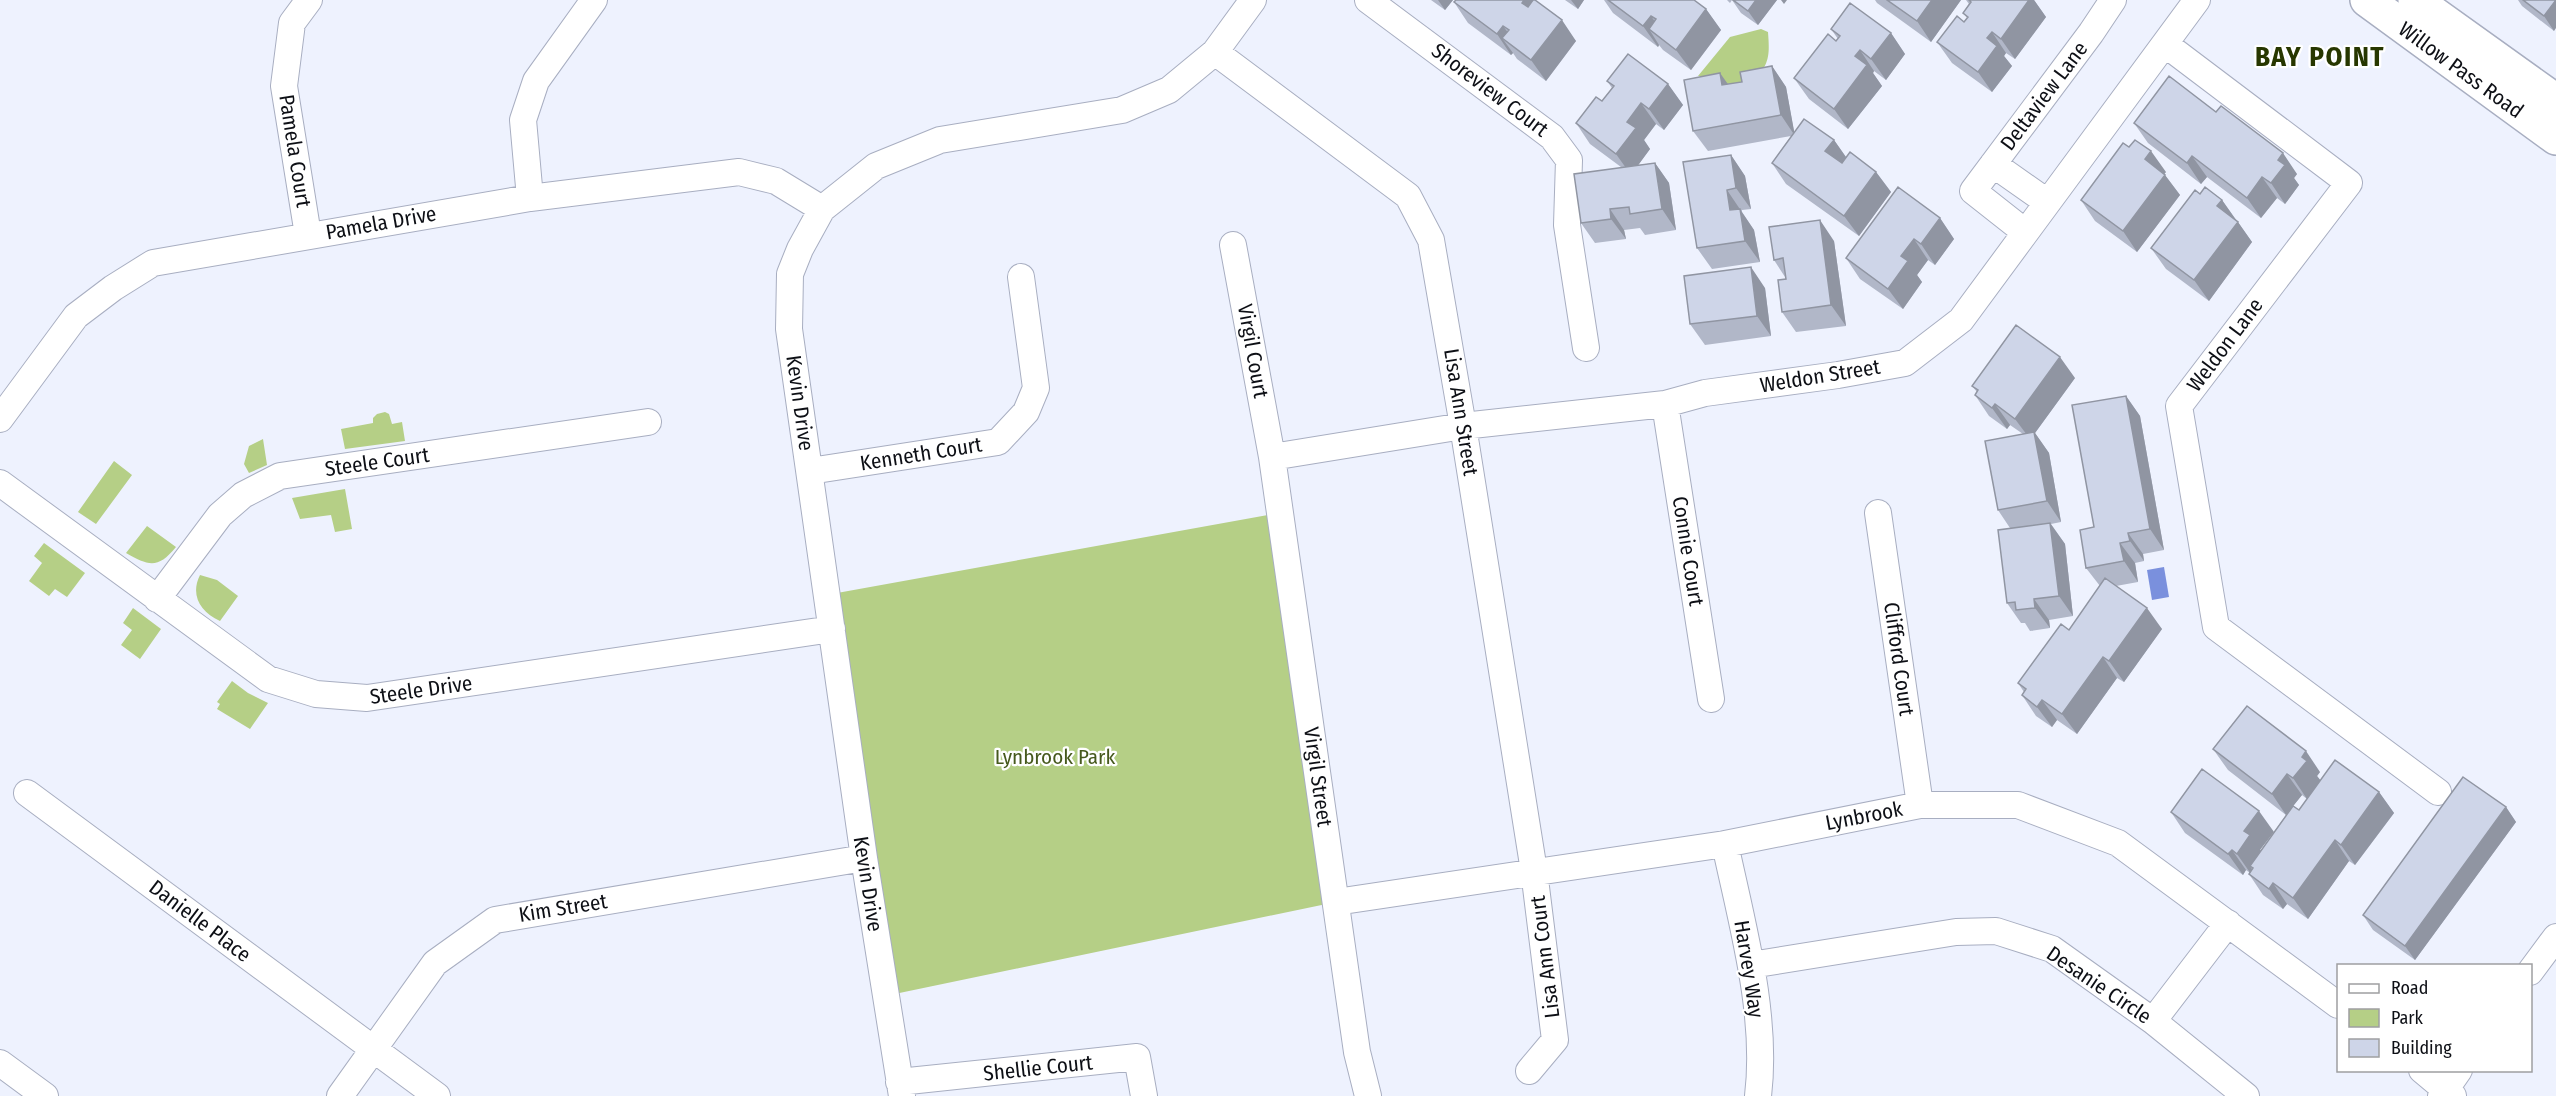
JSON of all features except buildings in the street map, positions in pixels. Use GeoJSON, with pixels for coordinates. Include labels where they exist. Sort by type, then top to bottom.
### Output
{"type":"FeatureCollection","features":[{"type":"Feature","properties":{"kind":"main road","name":"Willow Pass Road"},"geometry":{"type":"LineString","coordinates":[[2367,0],[2556,138]]}},
{"type":"Feature","properties":{"kind":"main road","name":"Willow Pass Road"},"geometry":{"type":"LineString","coordinates":[[2415,0],[2556,101]]}},
{"type":"Feature","properties":{"kind":"street","name":"Pamela Court"},"geometry":{"type":"LineString","coordinates":[[308,235],[284,86],[292,23],[309,0]]}},
{"type":"Feature","properties":{"kind":"street"},"geometry":{"type":"LineString","coordinates":[[530,198],[523,120],[536,81],[594,0]]}},
{"type":"Feature","properties":{"kind":"street","name":"Kevin Drive"},"geometry":{"type":"LineString","coordinates":[[901,1089],[864,858],[789,329],[790,274],[800,249],[822,209],[876,166],[940,140],[1122,110],[1169,90],[1215,52],[1253,0]]}},
{"type":"Feature","properties":{"kind":"street","name":"Shoreview Court"},"geometry":{"type":"LineString","coordinates":[[1368,0],[1552,137],[1569,160],[1567,225],[1586,348]]}},
{"type":"Feature","properties":{"kind":"street","name":"Deltaview Lane"},"geometry":{"type":"LineString","coordinates":[[2025,232],[1973,191],[2113,0]]}},
{"type":"Feature","properties":{"kind":"street","name":"Weldon Street"},"geometry":{"type":"LineString","coordinates":[[1272,457],[1463,426],[1665,404],[1705,393],[1838,375],[1905,363],[1961,320],[2197,0]]}},
{"type":"Feature","properties":{"kind":"street","name":"Weldon Lane"},"geometry":{"type":"LineString","coordinates":[[2165,44],[2349,183],[2178,406],[2216,627],[2438,792]]}},
{"type":"Feature","properties":{"kind":"street","name":"Lisa Ann Street"},"geometry":{"type":"LineString","coordinates":[[1215,52],[1408,196],[1431,240],[1534,871]]}},
{"type":"Feature","properties":{"kind":"street"},"geometry":{"type":"LineString","coordinates":[[1993,164],[2047,202]]}},
{"type":"Feature","properties":{"kind":"street","name":"Pamela Drive"},"geometry":{"type":"LineString","coordinates":[[0,419],[76,316],[113,288],[153,263],[530,198],[739,172],[776,181],[822,209]]}},
{"type":"Feature","properties":{"kind":"street","name":"Virgil Court"},"geometry":{"type":"LineString","coordinates":[[1233,245],[1272,457]]}},
{"type":"Feature","properties":{"kind":"street","name":"Kenneth Court"},"geometry":{"type":"LineString","coordinates":[[810,471],[998,442],[1026,412],[1036,388],[1022,277]]}},
{"type":"Feature","properties":{"kind":"street","name":"Connie Court"},"geometry":{"type":"LineString","coordinates":[[1665,404],[1711,699]]}},
{"type":"Feature","properties":{"kind":"street","name":"Steele Court"},"geometry":{"type":"LineString","coordinates":[[157,598],[220,514],[243,495],[280,476],[648,422]]}},
{"type":"Feature","properties":{"kind":"street","name":"Virgil Street"},"geometry":{"type":"LineString","coordinates":[[1272,457],[1358,1052],[1368,1096]]}},
{"type":"Feature","properties":{"kind":"street","name":"Steele Drive"},"geometry":{"type":"LineString","coordinates":[[0,483],[268,679],[316,694],[367,698],[832,629]]}},
{"type":"Feature","properties":{"kind":"street","name":"Clifford Court"},"geometry":{"type":"LineString","coordinates":[[1878,513],[1920,805]]}},
{"type":"Feature","properties":{"kind":"street","name":"Danielle Place"},"geometry":{"type":"LineString","coordinates":[[27,793],[437,1096]]}},
{"type":"Feature","properties":{"kind":"street","name":"Lynbrook"},"geometry":{"type":"LineString","coordinates":[[1336,902],[1725,844],[1920,805],[2018,805],[2118,843],[2337,1004]]}},
{"type":"Feature","properties":{"kind":"street","name":"Harvey Way"},"geometry":{"type":"LineString","coordinates":[[1725,844],[1751,965],[1761,1068],[1758,1096]]}},
{"type":"Feature","properties":{"kind":"street","name":"Kim Street"},"geometry":{"type":"LineString","coordinates":[[340,1096],[435,963],[495,920],[864,858]]}},
{"type":"Feature","properties":{"kind":"street","name":"Lisa Ann Court"},"geometry":{"type":"LineString","coordinates":[[1529,1071],[1555,1040],[1534,871]]}},
{"type":"Feature","properties":{"kind":"street"},"geometry":{"type":"LineString","coordinates":[[2153,1021],[2228,923]]}},
{"type":"Feature","properties":{"kind":"street","name":"Desanie Circle"},"geometry":{"type":"LineString","coordinates":[[1751,965],[1956,932],[1996,931],[2052,949],[2153,1021],[2246,1096]]}},
{"type":"Feature","properties":{"kind":"street"},"geometry":{"type":"LineString","coordinates":[[2532,969],[2556,937]]}},
{"type":"Feature","properties":{"kind":"street","name":"Shellie Court"},"geometry":{"type":"LineString","coordinates":[[901,1089],[1137,1057],[1144,1096]]}},
{"type":"Feature","properties":{"kind":"street"},"geometry":{"type":"LineString","coordinates":[[0,1063],[45,1096]]}},
{"type":"Feature","properties":{"kind":"street"},"geometry":{"type":"LineString","coordinates":[[2424,1072],[2450,1088]]}},
{"type":"Feature","properties":{"kind":"green space"},"geometry":{"type":"Polygon","coordinates":[[[1761,29],[1768,32],[1768,55],[1765,66],[1752,84],[1729,87],[1698,76],[1730,37],[1761,29]]]}},
{"type":"Feature","properties":{"kind":"green space"},"geometry":{"type":"Polygon","coordinates":[[[385,412],[389,414],[392,424],[402,422],[405,441],[345,449],[341,429],[373,423],[373,418],[377,414],[385,412]]]}},
{"type":"Feature","properties":{"kind":"green space"},"geometry":{"type":"Polygon","coordinates":[[[263,439],[267,465],[249,473],[244,464],[249,446],[263,439]]]}},
{"type":"Feature","properties":{"kind":"green space"},"geometry":{"type":"Polygon","coordinates":[[[114,461],[132,475],[96,524],[78,512],[114,461]]]}},
{"type":"Feature","properties":{"kind":"green space"},"geometry":{"type":"Polygon","coordinates":[[[345,489],[352,529],[335,532],[331,515],[300,519],[292,498],[345,489]]]}},
{"type":"Feature","properties":{"kind":"green space","name":"Lynbrook Park"},"geometry":{"type":"Polygon","coordinates":[[[1279,513],[1336,902],[885,996],[826,595],[1279,513]]]}},
{"type":"Feature","properties":{"kind":"green space"},"geometry":{"type":"Polygon","coordinates":[[[147,526],[176,547],[158,562],[147,563],[126,553],[147,526]]]}},
{"type":"Feature","properties":{"kind":"green space"},"geometry":{"type":"Polygon","coordinates":[[[44,543],[85,573],[67,597],[55,589],[49,596],[29,581],[42,563],[34,556],[44,543]]]}},
{"type":"Feature","properties":{"kind":"green space"},"geometry":{"type":"Polygon","coordinates":[[[200,575],[217,580],[238,596],[220,621],[207,613],[199,602],[196,589],[200,575]]]}},
{"type":"Feature","properties":{"kind":"green space"},"geometry":{"type":"Polygon","coordinates":[[[133,608],[161,629],[140,659],[121,645],[132,630],[123,623],[133,608]]]}},
{"type":"Feature","properties":{"kind":"green space"},"geometry":{"type":"Polygon","coordinates":[[[232,681],[248,693],[268,703],[250,729],[217,709],[220,704],[217,702],[232,681]]]}},
{"type":"Feature","properties":{"kind":"water"},"geometry":{"type":"Polygon","coordinates":[[[2164,567],[2169,597],[2152,600],[2147,570],[2164,567]]]}},
{"type":"Feature","properties":{"kind":"district","name":"BAY POINT"},"geometry":{"type":"Point","coordinates":[2320,57]}}]}
